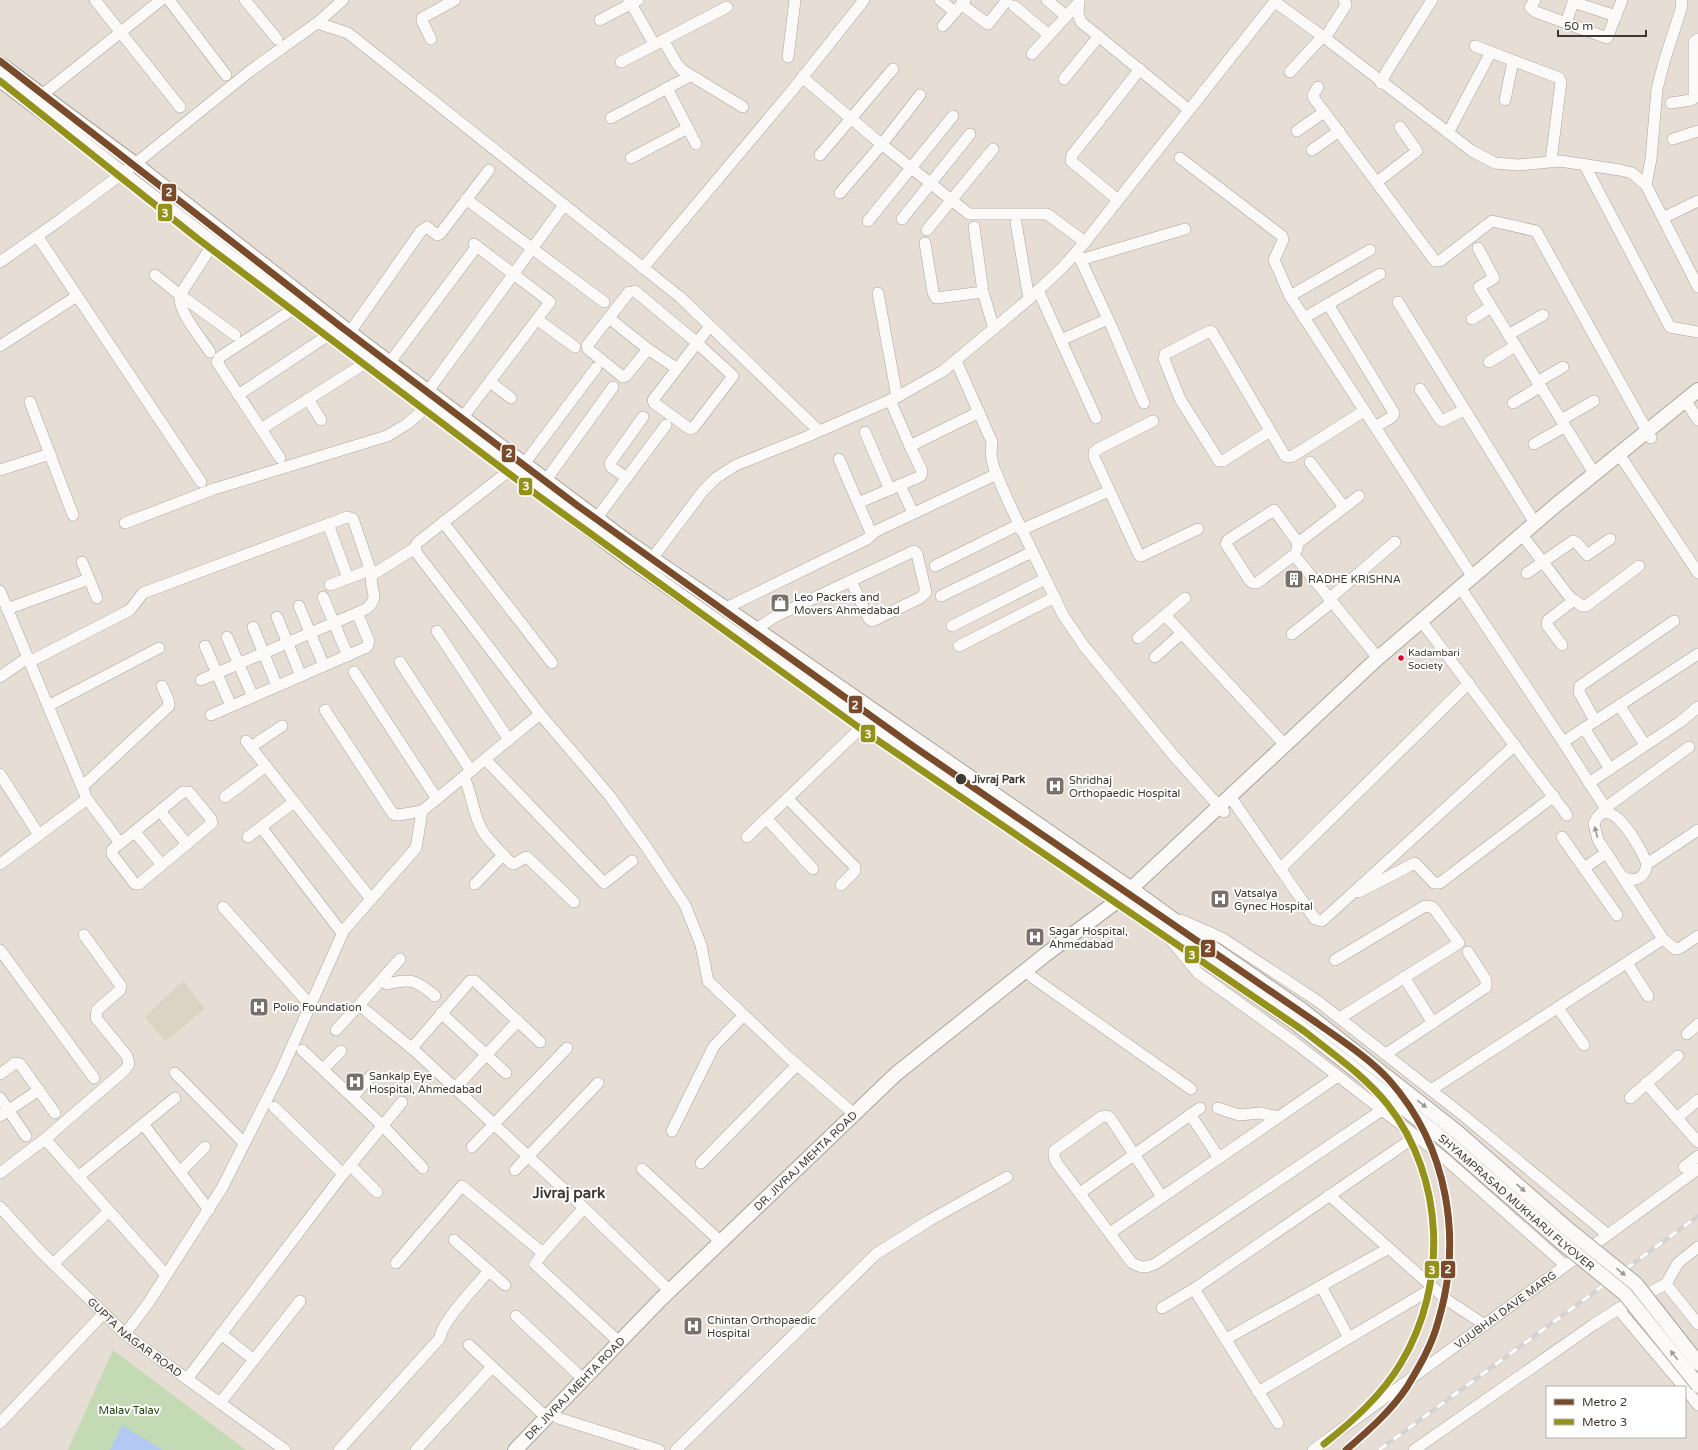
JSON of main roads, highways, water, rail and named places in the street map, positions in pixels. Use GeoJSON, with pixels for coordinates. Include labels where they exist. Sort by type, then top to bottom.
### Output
{"type":"FeatureCollection","features":[{"type":"Feature","properties":{"kind":"main road"},"geometry":{"type":"LineString","coordinates":[[0,64],[135,164],[350,332],[596,518],[648,564],[726,608],[1128,896]]}},
{"type":"Feature","properties":{"kind":"main road"},"geometry":{"type":"LineString","coordinates":[[0,80],[366,362],[450,420],[510,470],[648,564],[865,724],[1128,896]]}},
{"type":"Feature","properties":{"kind":"main road"},"geometry":{"type":"LineString","coordinates":[[1226,807],[1285,745],[1378,658],[1594,473],[1691,402],[1698,390]]}},
{"type":"Feature","properties":{"kind":"main road"},"geometry":{"type":"LineString","coordinates":[[526,1450],[552,1417],[904,1077],[1032,977],[1128,896],[1391,654],[1623,460],[1649,434]]}},
{"type":"Feature","properties":{"kind":"main road","name":"SHYAMPRASAD MUKHARJI FLYOVER"},"geometry":{"type":"LineString","coordinates":[[1128,896],[1166,914],[1302,1010],[1456,1131],[1569,1230],[1636,1284],[1698,1363]]}},
{"type":"Feature","properties":{"kind":"main road","name":"SHYAMPRASAD MUKHARJI FLYOVER"},"geometry":{"type":"LineString","coordinates":[[1128,896],[1159,927],[1294,1021],[1447,1142],[1560,1241],[1625,1294],[1698,1385]]}},
{"type":"Feature","properties":{"kind":"main road","name":"DR. JIVRAJ MEHTA ROAD"},"geometry":{"type":"LineString","coordinates":[[515,1450],[552,1417],[583,1379],[670,1291],[896,1074],[1045,955],[1128,896]]}},
{"type":"Feature","properties":{"kind":"water"},"geometry":{"type":"Polygon","coordinates":[[[122,1425],[163,1450],[110,1450],[122,1425]]]}},
{"type":"Feature","properties":{"kind":"railway"},"geometry":{"type":"LineString","coordinates":[[1379,1450],[1698,1216]]}},
{"type":"Feature","properties":{"kind":"metro line","name":"2"},"geometry":{"type":"LineString","coordinates":[[0,61],[340,326],[578,506],[913,746],[1336,1036],[1364,1057],[1390,1081],[1410,1107],[1425,1135],[1437,1164],[1445,1195],[1449,1227],[1449,1259],[1445,1291],[1438,1322],[1429,1347],[1420,1364],[1401,1396],[1371,1428],[1346,1450]]}},
{"type":"Feature","properties":{"kind":"metro line","name":"3"},"geometry":{"type":"LineString","coordinates":[[0,81],[198,239],[540,497],[861,729],[1304,1031],[1348,1066],[1379,1094],[1407,1134],[1421,1165],[1430,1198],[1434,1232],[1433,1266],[1427,1300],[1416,1333],[1401,1363],[1376,1397],[1346,1426],[1324,1444]]}},
{"type":"Feature","properties":{"kind":"place","name":"RADHE KRISHNA"},"geometry":{"type":"Point","coordinates":[1294,579]}},
{"type":"Feature","properties":{"kind":"place","name":"Leo Packers and Movers Ahmedabad"},"geometry":{"type":"Point","coordinates":[780,603]}},
{"type":"Feature","properties":{"kind":"place","name":"Kadambari Society"},"geometry":{"type":"Point","coordinates":[1401,658]}},
{"type":"Feature","properties":{"kind":"place","name":"Jivraj Park"},"geometry":{"type":"Point","coordinates":[961,779]}},
{"type":"Feature","properties":{"kind":"place","name":"Shridhaj Orthopaedic Hospital"},"geometry":{"type":"Point","coordinates":[1055,786]}},
{"type":"Feature","properties":{"kind":"place","name":"Vatsalya Gynec Hospital"},"geometry":{"type":"Point","coordinates":[1220,899]}},
{"type":"Feature","properties":{"kind":"place","name":"Sagar Hospital, Ahmedabad"},"geometry":{"type":"Point","coordinates":[1035,937]}},
{"type":"Feature","properties":{"kind":"place","name":"Polio Foundation"},"geometry":{"type":"Point","coordinates":[259,1007]}},
{"type":"Feature","properties":{"kind":"place","name":"Sankalp Eye Hospital, Ahmedabad"},"geometry":{"type":"Point","coordinates":[355,1082]}},
{"type":"Feature","properties":{"kind":"place","name":"Chintan Orthopaedic Hospital"},"geometry":{"type":"Point","coordinates":[693,1326]}},
{"type":"Feature","properties":{"kind":"district","name":"Jivraj park"},"geometry":{"type":"Point","coordinates":[569,1193]}},
{"type":"Feature","properties":{"kind":"park label","name":"Malav Talav"},"geometry":{"type":"Point","coordinates":[129,1410]}}]}
